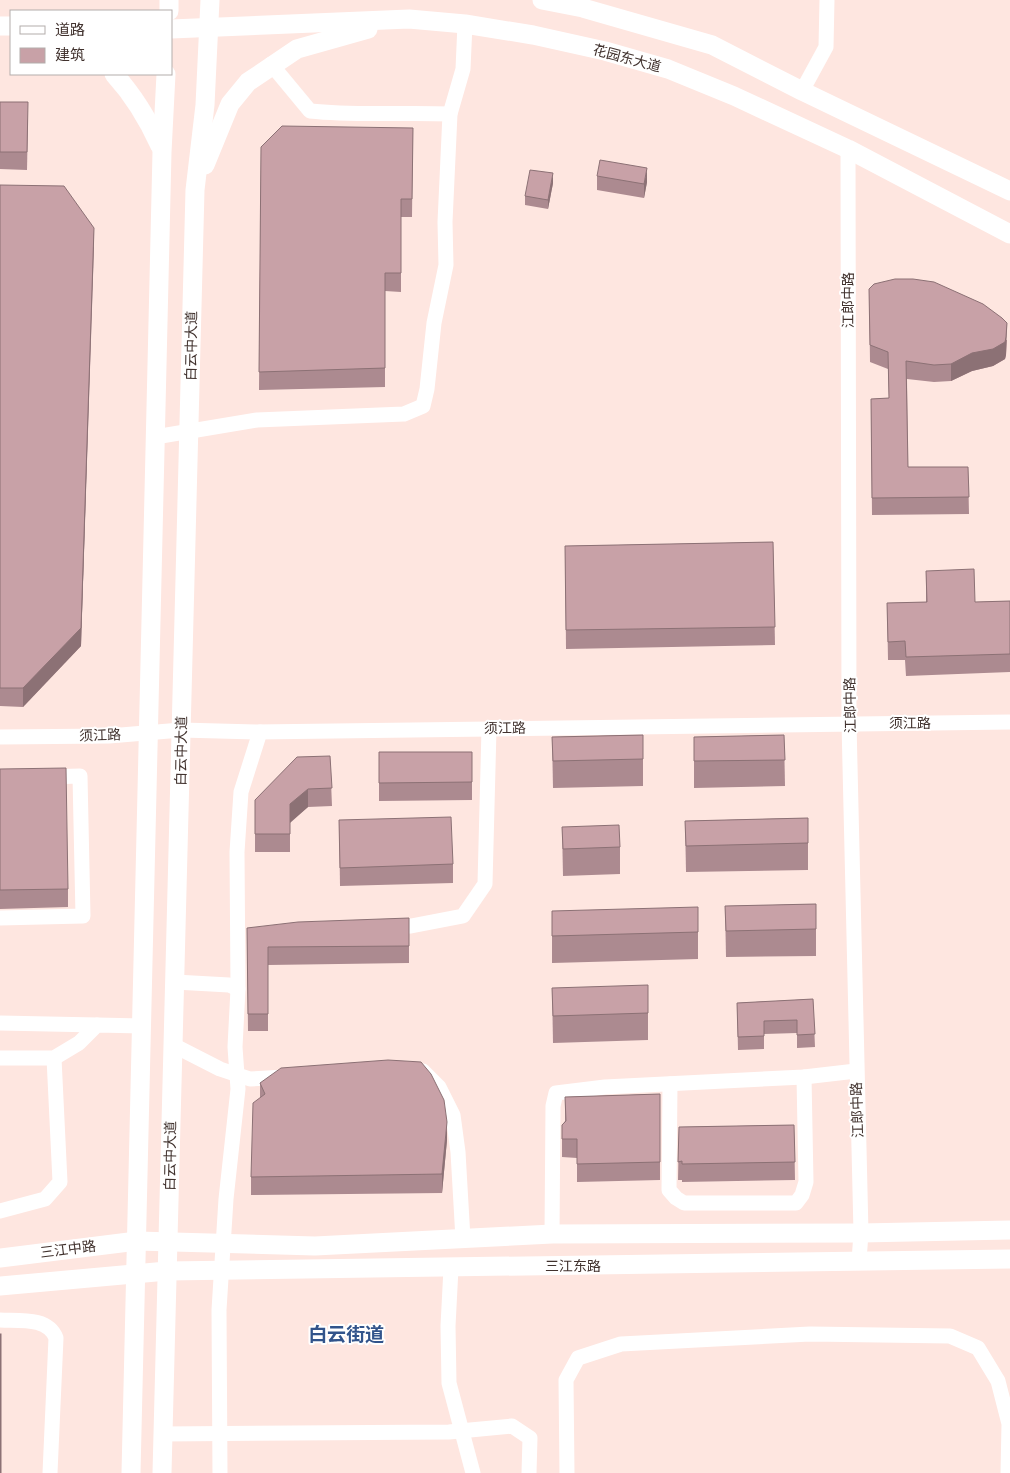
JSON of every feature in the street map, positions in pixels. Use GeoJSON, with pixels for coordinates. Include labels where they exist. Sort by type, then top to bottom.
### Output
{"type":"FeatureCollection","features":[{"type":"Feature","properties":{"kind":"main road","name":"白云中大道"},"geometry":{"type":"LineString","coordinates":[[162,1473],[195,190],[205,105],[210,0]]}},
{"type":"Feature","properties":{"kind":"main road"},"geometry":{"type":"LineString","coordinates":[[542,0],[565,2],[712,45],[802,91],[1010,191]]}},
{"type":"Feature","properties":{"kind":"main road","name":"花园东大道"},"geometry":{"type":"LineString","coordinates":[[172,29],[209,29],[409,19],[465,24],[534,35],[605,51],[668,69],[734,96],[848,149],[1010,234]]}},
{"type":"Feature","properties":{"kind":"main road"},"geometry":{"type":"LineString","coordinates":[[195,190],[230,104],[248,82],[271,64],[297,49],[409,19]]}},
{"type":"Feature","properties":{"kind":"main road"},"geometry":{"type":"LineString","coordinates":[[115,75],[131,93],[148,119],[162,152]]}},
{"type":"Feature","properties":{"kind":"main road"},"geometry":{"type":"LineString","coordinates":[[131,1473],[162,152],[166,75]]}},
{"type":"Feature","properties":{"kind":"main road"},"geometry":{"type":"LineString","coordinates":[[137,1241],[168,1240],[315,1246],[552,1234],[861,1233],[1010,1230]]}},
{"type":"Feature","properties":{"kind":"main road","name":"三江中路"},"geometry":{"type":"LineString","coordinates":[[0,1258],[137,1241]]}},
{"type":"Feature","properties":{"kind":"main road","name":"三江东路"},"geometry":{"type":"LineString","coordinates":[[136,1274],[167,1271],[222,1270],[1010,1259]]}},
{"type":"Feature","properties":{"kind":"main road"},"geometry":{"type":"LineString","coordinates":[[0,1286],[136,1274]]}},
{"type":"Feature","properties":{"kind":"street"},"geometry":{"type":"LineString","coordinates":[[802,91],[826,47],[827,0]]}},
{"type":"Feature","properties":{"kind":"street"},"geometry":{"type":"LineString","coordinates":[[155,437],[256,420],[404,414],[423,406],[434,323],[446,265],[445,222],[450,114],[463,69],[465,24]]}},
{"type":"Feature","properties":{"kind":"street"},"geometry":{"type":"LineString","coordinates":[[271,64],[310,111],[376,115],[402,113],[450,114]]}},
{"type":"Feature","properties":{"kind":"street","name":"江郎中路"},"geometry":{"type":"LineString","coordinates":[[848,149],[849,723],[861,1233],[859,1261]]}},
{"type":"Feature","properties":{"kind":"street","name":"须江路"},"geometry":{"type":"LineString","coordinates":[[0,737],[109,736],[181,730],[260,732],[1010,722]]}},
{"type":"Feature","properties":{"kind":"street"},"geometry":{"type":"LineString","coordinates":[[374,927],[411,926],[463,916],[485,884],[489,729]]}},
{"type":"Feature","properties":{"kind":"street"},"geometry":{"type":"LineString","coordinates":[[220,1473],[219,1310],[237,1075],[235,1047],[238,989],[237,852],[241,792],[260,732]]}},
{"type":"Feature","properties":{"kind":"street"},"geometry":{"type":"LineString","coordinates":[[0,918],[83,916],[80,776],[30,777]]}},
{"type":"Feature","properties":{"kind":"street"},"geometry":{"type":"LineString","coordinates":[[237,937],[257,935]]}},
{"type":"Feature","properties":{"kind":"street"},"geometry":{"type":"LineString","coordinates":[[175,982],[229,985],[238,989]]}},
{"type":"Feature","properties":{"kind":"street"},"geometry":{"type":"LineString","coordinates":[[0,1023],[142,1026]]}},
{"type":"Feature","properties":{"kind":"street"},"geometry":{"type":"LineString","coordinates":[[0,1058],[54,1058],[79,1043],[97,1025]]}},
{"type":"Feature","properties":{"kind":"street"},"geometry":{"type":"LineString","coordinates":[[173,1045],[250,1080],[298,1076]]}},
{"type":"Feature","properties":{"kind":"street"},"geometry":{"type":"LineString","coordinates":[[0,1210],[45,1199],[60,1182],[54,1058]]}},
{"type":"Feature","properties":{"kind":"street"},"geometry":{"type":"LineString","coordinates":[[407,1070],[425,1071],[439,1087],[454,1115],[463,1238]]}},
{"type":"Feature","properties":{"kind":"street"},"geometry":{"type":"LineString","coordinates":[[552,1234],[552,1106],[556,1094],[605,1086],[804,1076],[856,1071]]}},
{"type":"Feature","properties":{"kind":"street"},"geometry":{"type":"LineString","coordinates":[[670,1084],[669,1190],[676,1198],[684,1203],[796,1203],[802,1196],[806,1182],[804,1076]]}},
{"type":"Feature","properties":{"kind":"street"},"geometry":{"type":"LineString","coordinates":[[451,1268],[448,1326],[449,1384],[460,1431],[473,1473]]}},
{"type":"Feature","properties":{"kind":"street"},"geometry":{"type":"LineString","coordinates":[[0,1320],[46,1324],[53,1330],[56,1338],[50,1473]]}},
{"type":"Feature","properties":{"kind":"street"},"geometry":{"type":"LineString","coordinates":[[567,1473],[566,1380],[578,1358],[621,1344],[810,1334],[950,1336],[978,1348],[998,1381],[1008,1424],[1008,1473]]}},
{"type":"Feature","properties":{"kind":"street"},"geometry":{"type":"LineString","coordinates":[[163,1434],[460,1431],[512,1426],[530,1438],[529,1473]]}},
{"type":"Feature","properties":{"kind":"building"},"geometry":{"type":"Polygon","coordinates":[[[0,102],[28,102],[27,152],[0,152],[0,102]]]}},
{"type":"Feature","properties":{"kind":"building"},"geometry":{"type":"Polygon","coordinates":[[[282,126],[413,128],[412,199],[401,199],[401,273],[385,273],[385,368],[259,372],[261,147],[282,126]]]}},
{"type":"Feature","properties":{"kind":"building"},"geometry":{"type":"Polygon","coordinates":[[[600,160],[647,168],[644,184],[597,176],[600,160]]]}},
{"type":"Feature","properties":{"kind":"building"},"geometry":{"type":"Polygon","coordinates":[[[530,170],[553,173],[548,200],[525,196],[530,170]]]}},
{"type":"Feature","properties":{"kind":"building"},"geometry":{"type":"Polygon","coordinates":[[[0,185],[64,186],[94,228],[81,628],[23,688],[0,688],[0,185]]]}},
{"type":"Feature","properties":{"kind":"building"},"geometry":{"type":"Polygon","coordinates":[[[895,279],[934,282],[983,304],[1007,323],[1005,342],[993,349],[972,353],[951,364],[934,365],[906,361],[908,467],[968,467],[969,497],[872,498],[871,399],[889,398],[888,352],[870,345],[869,289],[874,284],[895,279]]]}},
{"type":"Feature","properties":{"kind":"building"},"geometry":{"type":"Polygon","coordinates":[[[773,542],[775,627],[566,630],[565,546],[773,542]]]}},
{"type":"Feature","properties":{"kind":"building"},"geometry":{"type":"Polygon","coordinates":[[[974,569],[975,602],[1010,601],[1010,654],[906,657],[905,641],[888,642],[887,603],[927,602],[926,571],[974,569]]]}},
{"type":"Feature","properties":{"kind":"building"},"geometry":{"type":"Polygon","coordinates":[[[643,735],[643,759],[553,761],[552,737],[643,735]]]}},
{"type":"Feature","properties":{"kind":"building"},"geometry":{"type":"Polygon","coordinates":[[[784,735],[785,760],[694,761],[694,737],[784,735]]]}},
{"type":"Feature","properties":{"kind":"building"},"geometry":{"type":"Polygon","coordinates":[[[379,752],[472,752],[472,782],[379,783],[379,752]]]}},
{"type":"Feature","properties":{"kind":"building"},"geometry":{"type":"Polygon","coordinates":[[[330,756],[332,788],[308,789],[290,804],[290,834],[255,834],[255,800],[297,757],[330,756]]]}},
{"type":"Feature","properties":{"kind":"building"},"geometry":{"type":"Polygon","coordinates":[[[66,768],[68,889],[0,890],[0,769],[66,768]]]}},
{"type":"Feature","properties":{"kind":"building"},"geometry":{"type":"Polygon","coordinates":[[[451,817],[453,864],[340,868],[339,820],[451,817]]]}},
{"type":"Feature","properties":{"kind":"building"},"geometry":{"type":"Polygon","coordinates":[[[808,818],[808,843],[686,846],[685,821],[808,818]]]}},
{"type":"Feature","properties":{"kind":"building"},"geometry":{"type":"Polygon","coordinates":[[[619,825],[620,847],[563,849],[562,827],[619,825]]]}},
{"type":"Feature","properties":{"kind":"building"},"geometry":{"type":"Polygon","coordinates":[[[816,904],[816,929],[726,931],[725,906],[816,904]]]}},
{"type":"Feature","properties":{"kind":"building"},"geometry":{"type":"Polygon","coordinates":[[[698,907],[698,932],[552,936],[552,911],[698,907]]]}},
{"type":"Feature","properties":{"kind":"building"},"geometry":{"type":"Polygon","coordinates":[[[409,918],[409,946],[268,947],[268,1014],[248,1014],[247,928],[298,922],[409,918]]]}},
{"type":"Feature","properties":{"kind":"building"},"geometry":{"type":"Polygon","coordinates":[[[648,985],[648,1013],[553,1016],[552,988],[648,985]]]}},
{"type":"Feature","properties":{"kind":"building"},"geometry":{"type":"Polygon","coordinates":[[[813,999],[815,1034],[797,1035],[797,1020],[764,1021],[764,1036],[738,1037],[737,1003],[813,999]]]}},
{"type":"Feature","properties":{"kind":"building"},"geometry":{"type":"Polygon","coordinates":[[[388,1060],[421,1062],[431,1074],[444,1100],[447,1122],[442,1174],[251,1177],[253,1103],[265,1094],[260,1083],[281,1068],[388,1060]]]}},
{"type":"Feature","properties":{"kind":"building"},"geometry":{"type":"Polygon","coordinates":[[[660,1094],[660,1162],[577,1164],[577,1139],[562,1139],[562,1125],[566,1121],[565,1097],[660,1094]]]}},
{"type":"Feature","properties":{"kind":"building"},"geometry":{"type":"Polygon","coordinates":[[[794,1125],[795,1162],[682,1164],[682,1161],[678,1162],[679,1127],[794,1125]]]}},
{"type":"Feature","properties":{"kind":"building"},"geometry":{"type":"Polygon","coordinates":[[[1,1334],[1,1473],[0,1473],[1,1334]]]}},
{"type":"Feature","properties":{"kind":"district","name":"白云街道"},"geometry":{"type":"Point","coordinates":[346,1334]}}]}
